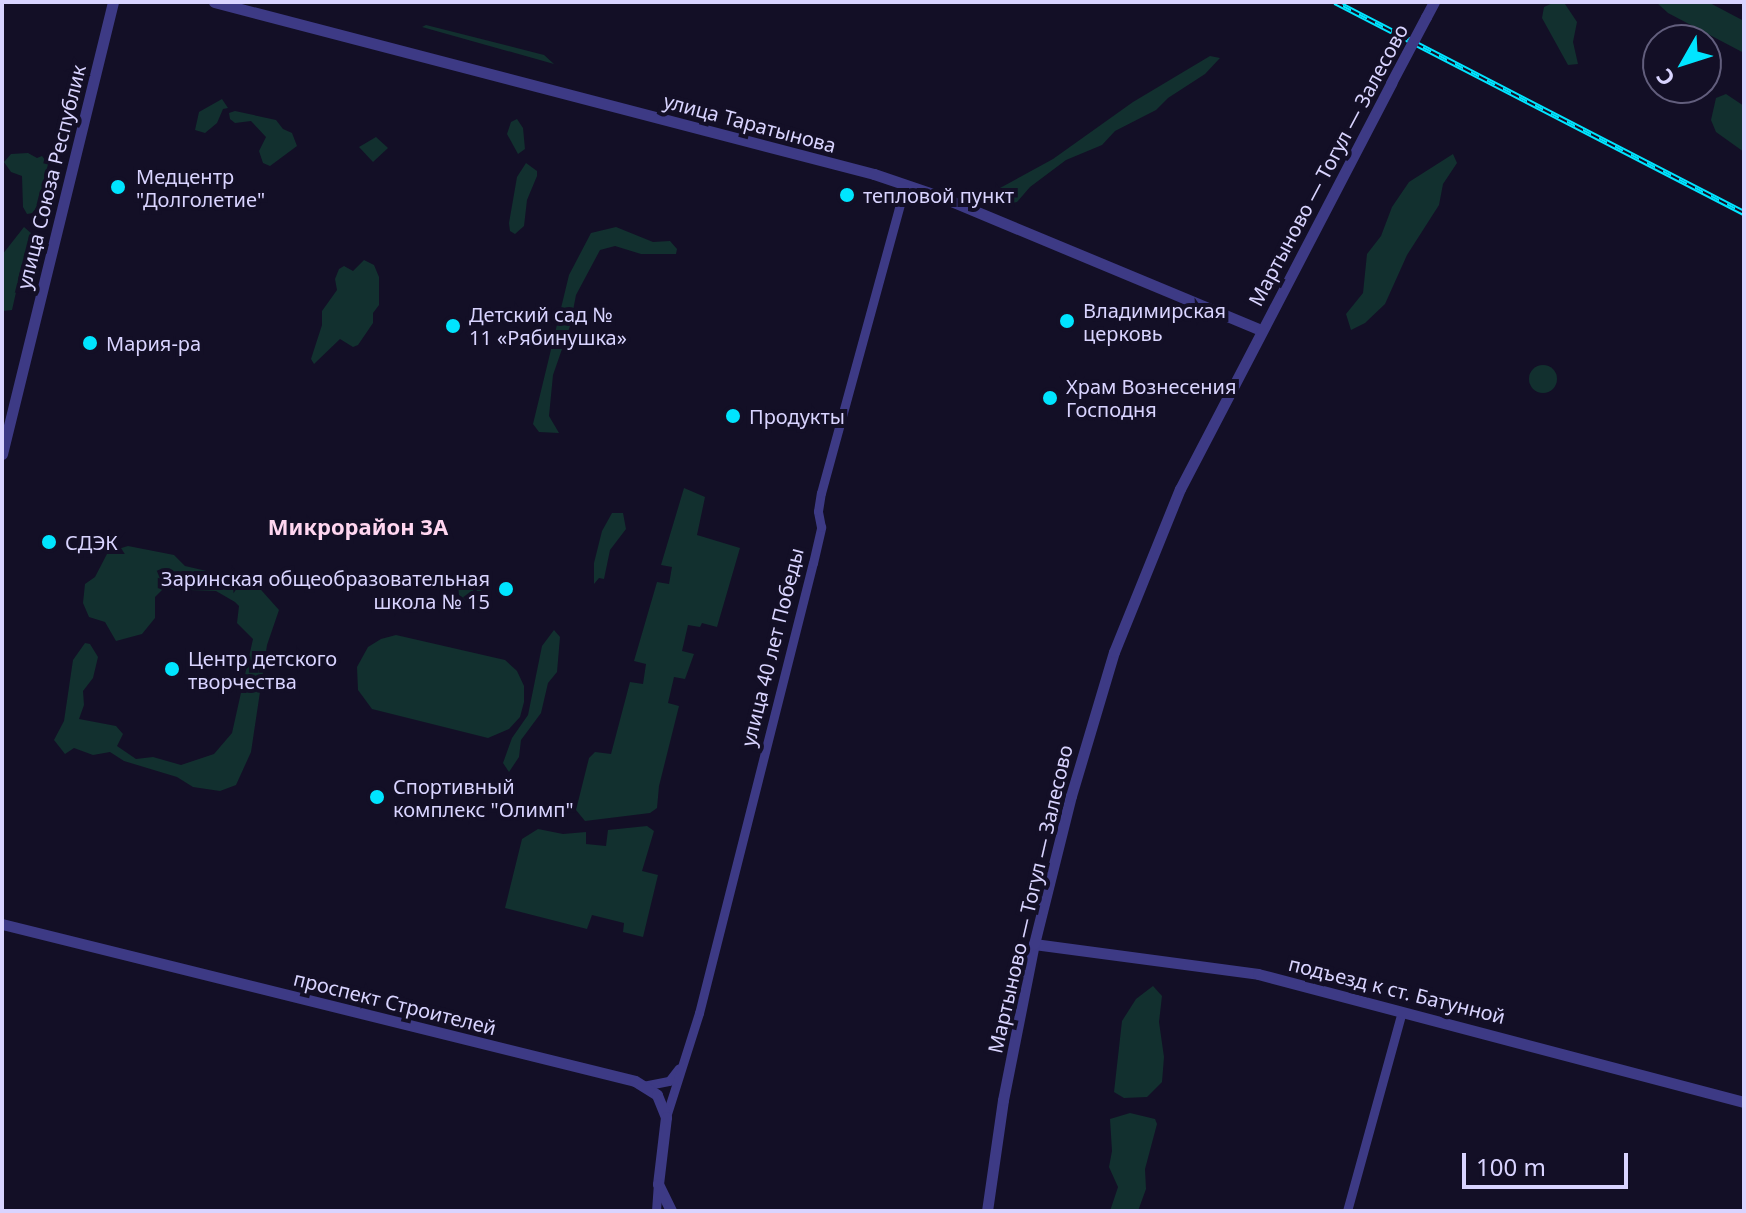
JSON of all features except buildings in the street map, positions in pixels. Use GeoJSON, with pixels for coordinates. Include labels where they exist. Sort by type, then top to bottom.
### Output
{"type":"FeatureCollection","features":[{"type":"Feature","properties":{"kind":"street","name":"улица Союза Республик"},"geometry":{"type":"LineString","coordinates":[[2,454],[113,2]]}},
{"type":"Feature","properties":{"kind":"street","name":"улица Таратынова"},"geometry":{"type":"LineString","coordinates":[[214,2],[905,185],[1261,330]]}},
{"type":"Feature","properties":{"kind":"street","name":"Мартыново — Тогул — Залесово"},"geometry":{"type":"LineString","coordinates":[[987,1211],[1003,1100],[1034,944],[1087,738],[1131,604],[1180,489],[1434,2]]}},
{"type":"Feature","properties":{"kind":"street","name":"улица 40 лет Победы"},"geometry":{"type":"LineString","coordinates":[[666,1117],[699,1013],[813,563],[821,527],[818,511],[821,493],[905,185]]}},
{"type":"Feature","properties":{"kind":"street","name":"проспект Строителей"},"geometry":{"type":"LineString","coordinates":[[2,924],[616,1076],[643,1086]]}},
{"type":"Feature","properties":{"kind":"street","name":"подъезд к ст. Батунной"},"geometry":{"type":"LineString","coordinates":[[1034,944],[1258,974],[1744,1102]]}},
{"type":"Feature","properties":{"kind":"street"},"geometry":{"type":"LineString","coordinates":[[1347,1211],[1402,1012]]}},
{"type":"Feature","properties":{"kind":"street"},"geometry":{"type":"LineString","coordinates":[[643,1086],[669,1081],[685,1058]]}},
{"type":"Feature","properties":{"kind":"street"},"geometry":{"type":"LineString","coordinates":[[643,1086],[657,1095],[666,1117],[656,1211]]}},
{"type":"Feature","properties":{"kind":"street"},"geometry":{"type":"LineString","coordinates":[[658,1184],[671,1211]]}},
{"type":"Feature","properties":{"kind":"green space"},"geometry":{"type":"Polygon","coordinates":[[[1555,2],[1565,4],[1577,22],[1573,42],[1578,64],[1568,65],[1542,18],[1544,7],[1555,2]]]}},
{"type":"Feature","properties":{"kind":"green space"},"geometry":{"type":"Polygon","coordinates":[[[1656,2],[1708,2],[1744,21],[1744,53],[1722,41],[1722,24],[1689,24],[1668,13],[1656,2]]]}},
{"type":"Feature","properties":{"kind":"green space"},"geometry":{"type":"Polygon","coordinates":[[[426,25],[544,55],[554,64],[422,27],[426,25]]]}},
{"type":"Feature","properties":{"kind":"green space"},"geometry":{"type":"Polygon","coordinates":[[[1210,56],[1220,58],[1205,74],[1168,98],[1156,110],[1115,131],[1102,145],[1066,160],[1030,187],[1017,202],[1002,205],[992,197],[1000,188],[1053,159],[1133,102],[1210,56]]]}},
{"type":"Feature","properties":{"kind":"green space"},"geometry":{"type":"Polygon","coordinates":[[[1726,94],[1744,106],[1744,152],[1716,132],[1711,120],[1715,104],[1722,104],[1722,96],[1726,94]]]}},
{"type":"Feature","properties":{"kind":"green space"},"geometry":{"type":"Polygon","coordinates":[[[222,99],[228,108],[223,109],[217,123],[205,133],[195,130],[199,112],[222,99]]]}},
{"type":"Feature","properties":{"kind":"green space"},"geometry":{"type":"Polygon","coordinates":[[[235,111],[276,120],[283,129],[292,133],[297,146],[270,166],[263,163],[259,151],[266,137],[251,121],[235,123],[230,119],[229,113],[235,111]]]}},
{"type":"Feature","properties":{"kind":"green space"},"geometry":{"type":"Polygon","coordinates":[[[517,119],[523,128],[525,149],[518,154],[507,134],[511,122],[517,119]]]}},
{"type":"Feature","properties":{"kind":"green space"},"geometry":{"type":"Polygon","coordinates":[[[376,137],[388,148],[373,162],[359,147],[376,137]]]}},
{"type":"Feature","properties":{"kind":"green space"},"geometry":{"type":"Polygon","coordinates":[[[28,153],[37,158],[42,156],[48,164],[40,200],[33,213],[27,214],[23,207],[22,176],[11,172],[4,162],[11,154],[28,153]]]}},
{"type":"Feature","properties":{"kind":"green space"},"geometry":{"type":"Polygon","coordinates":[[[1453,154],[1457,163],[1443,184],[1439,205],[1407,255],[1385,304],[1365,323],[1351,330],[1346,314],[1363,293],[1367,254],[1381,236],[1392,207],[1409,182],[1453,154]]]}},
{"type":"Feature","properties":{"kind":"green space"},"geometry":{"type":"Polygon","coordinates":[[[526,163],[537,171],[537,176],[527,200],[524,226],[515,234],[510,231],[509,223],[517,177],[526,163]]]}},
{"type":"Feature","properties":{"kind":"green space"},"geometry":{"type":"Polygon","coordinates":[[[24,227],[32,234],[28,261],[19,279],[12,310],[2,311],[2,255],[24,227]]]}},
{"type":"Feature","properties":{"kind":"green space"},"geometry":{"type":"Polygon","coordinates":[[[616,227],[653,242],[670,241],[677,249],[676,254],[641,254],[615,246],[600,250],[576,295],[570,326],[553,375],[549,416],[559,433],[539,432],[533,424],[569,275],[591,233],[616,227]]]}},
{"type":"Feature","properties":{"kind":"green space"},"geometry":{"type":"Polygon","coordinates":[[[364,260],[374,265],[379,277],[379,305],[373,313],[373,323],[358,345],[353,347],[340,339],[314,364],[311,359],[322,325],[322,311],[337,290],[335,279],[339,269],[344,266],[353,271],[364,260]]]}},
{"type":"Feature","properties":{"kind":"green space"},"geometry":{"type":"Polygon","coordinates":[[[1543,365],[1553,369],[1557,379],[1553,389],[1543,393],[1533,389],[1529,379],[1533,369],[1543,365]]]}},
{"type":"Feature","properties":{"kind":"green space"},"geometry":{"type":"Polygon","coordinates":[[[684,488],[705,497],[697,535],[740,548],[717,627],[702,623],[700,627],[688,625],[682,651],[694,654],[685,679],[674,677],[668,703],[679,706],[659,786],[657,808],[650,813],[585,821],[576,810],[589,758],[595,752],[611,754],[630,682],[643,684],[646,664],[634,661],[657,582],[669,584],[672,567],[661,565],[684,488]]]}},
{"type":"Feature","properties":{"kind":"green space"},"geometry":{"type":"Polygon","coordinates":[[[612,513],[623,513],[626,529],[610,550],[604,579],[599,578],[594,584],[594,563],[602,531],[612,513]]]}},
{"type":"Feature","properties":{"kind":"green space"},"geometry":{"type":"Polygon","coordinates":[[[128,546],[174,555],[185,566],[254,582],[279,610],[267,645],[251,752],[236,785],[220,791],[193,787],[177,777],[124,761],[110,752],[93,755],[74,748],[65,754],[54,740],[64,721],[73,660],[85,643],[90,644],[98,657],[93,678],[83,691],[84,705],[79,719],[116,726],[123,734],[117,746],[136,759],[153,757],[181,765],[214,754],[232,733],[253,639],[237,623],[239,606],[235,602],[216,591],[163,589],[155,597],[155,618],[142,634],[116,641],[105,622],[89,617],[83,603],[85,584],[95,577],[108,552],[128,546]]]}},
{"type":"Feature","properties":{"kind":"green space"},"geometry":{"type":"Polygon","coordinates":[[[467,578],[483,592],[481,603],[471,605],[459,595],[458,583],[467,578]]]}},
{"type":"Feature","properties":{"kind":"green space"},"geometry":{"type":"Polygon","coordinates":[[[554,630],[560,637],[557,672],[548,683],[541,713],[521,740],[519,757],[509,772],[503,763],[512,738],[528,715],[542,646],[554,630]]]}},
{"type":"Feature","properties":{"kind":"green space"},"geometry":{"type":"Polygon","coordinates":[[[396,635],[505,660],[517,671],[524,686],[520,717],[509,729],[488,738],[372,709],[358,690],[357,667],[368,647],[396,635]]]}},
{"type":"Feature","properties":{"kind":"green space"},"geometry":{"type":"Polygon","coordinates":[[[647,826],[654,831],[642,871],[658,875],[643,937],[623,932],[624,923],[592,915],[587,929],[505,908],[522,839],[538,829],[563,834],[586,832],[586,844],[606,846],[608,830],[647,826]]]}},
{"type":"Feature","properties":{"kind":"green space"},"geometry":{"type":"Polygon","coordinates":[[[1153,986],[1162,996],[1159,1022],[1164,1057],[1162,1082],[1147,1097],[1124,1098],[1114,1092],[1122,1021],[1136,999],[1153,986]]]}},
{"type":"Feature","properties":{"kind":"green space"},"geometry":{"type":"Polygon","coordinates":[[[1130,1113],[1155,1119],[1157,1124],[1145,1169],[1146,1189],[1138,1211],[1110,1211],[1118,1187],[1109,1167],[1112,1151],[1110,1119],[1130,1113]]]}},
{"type":"Feature","properties":{"kind":"railway"},"geometry":{"type":"LineString","coordinates":[[1335,2],[1744,213]]}},
{"type":"Feature","properties":{"kind":"place","name":"Медцентр \"Долголетие\""},"geometry":{"type":"Point","coordinates":[118,187]}},
{"type":"Feature","properties":{"kind":"place","name":"тепловой пункт"},"geometry":{"type":"Point","coordinates":[847,195]}},
{"type":"Feature","properties":{"kind":"place","name":"Владимирская церковь"},"geometry":{"type":"Point","coordinates":[1067,321]}},
{"type":"Feature","properties":{"kind":"place","name":"Детский сад № 11 «Рябинушка»"},"geometry":{"type":"Point","coordinates":[453,326]}},
{"type":"Feature","properties":{"kind":"place","name":"Мария-ра"},"geometry":{"type":"Point","coordinates":[90,343]}},
{"type":"Feature","properties":{"kind":"place","name":"Храм Вознесения Господня"},"geometry":{"type":"Point","coordinates":[1050,398]}},
{"type":"Feature","properties":{"kind":"place","name":"Продукты"},"geometry":{"type":"Point","coordinates":[733,416]}},
{"type":"Feature","properties":{"kind":"place","name":"СДЭК"},"geometry":{"type":"Point","coordinates":[49,542]}},
{"type":"Feature","properties":{"kind":"place","name":"Заринская общеобразовательная школа № 15"},"geometry":{"type":"Point","coordinates":[506,589]}},
{"type":"Feature","properties":{"kind":"place","name":"Центр детского творчества"},"geometry":{"type":"Point","coordinates":[172,669]}},
{"type":"Feature","properties":{"kind":"place","name":"Спортивный комплекс \"Олимп\""},"geometry":{"type":"Point","coordinates":[377,797]}},
{"type":"Feature","properties":{"kind":"district","name":"Микрорайон 3А"},"geometry":{"type":"Point","coordinates":[358,527]}}]}
